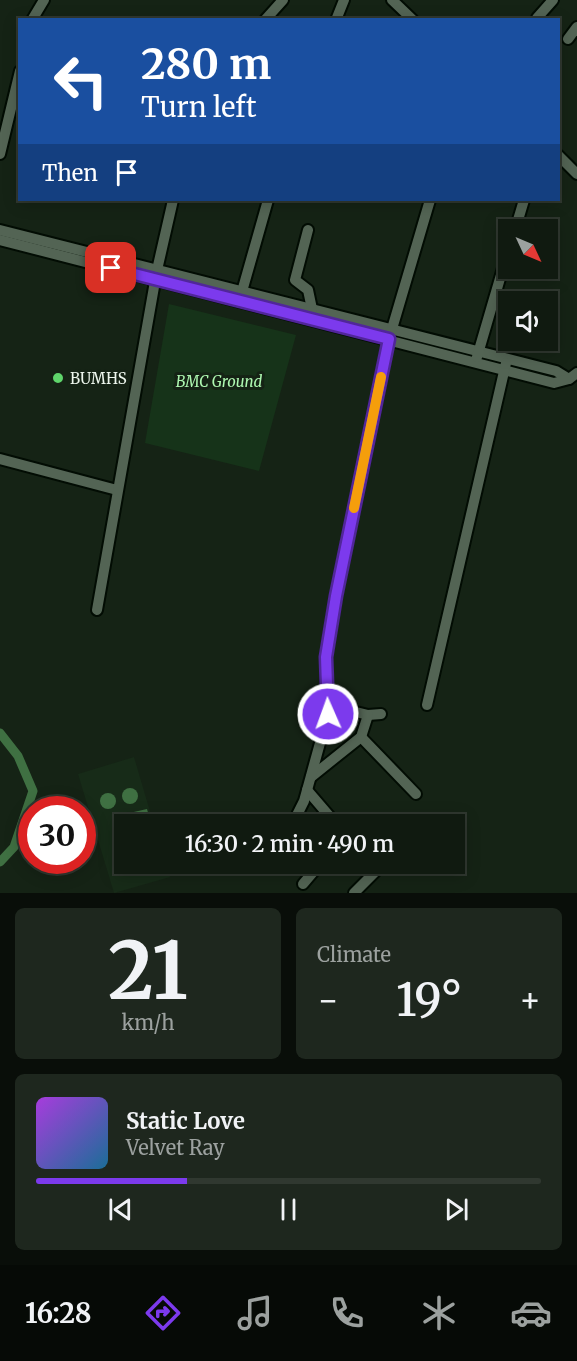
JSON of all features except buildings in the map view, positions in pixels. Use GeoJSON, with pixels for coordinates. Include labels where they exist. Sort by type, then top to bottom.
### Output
{"type":"FeatureCollection","features":[{"type":"Feature","properties":{"kind":"street"},"geometry":{"type":"LineString","coordinates":[[33,18],[42,0]]}},
{"type":"Feature","properties":{"kind":"street"},"geometry":{"type":"LineString","coordinates":[[267,18],[283,0]]}},
{"type":"Feature","properties":{"kind":"street"},"geometry":{"type":"LineString","coordinates":[[337,18],[344,0]]}},
{"type":"Feature","properties":{"kind":"street"},"geometry":{"type":"LineString","coordinates":[[392,0],[411,18]]}},
{"type":"Feature","properties":{"kind":"street"},"geometry":{"type":"LineString","coordinates":[[537,18],[553,0]]}},
{"type":"Feature","properties":{"kind":"street"},"geometry":{"type":"LineString","coordinates":[[568,39],[577,27]]}},
{"type":"Feature","properties":{"kind":"street"},"geometry":{"type":"LineString","coordinates":[[0,154],[18,79]]}},
{"type":"Feature","properties":{"kind":"street"},"geometry":{"type":"LineString","coordinates":[[560,157],[577,174]]}},
{"type":"Feature","properties":{"kind":"street"},"geometry":{"type":"LineString","coordinates":[[97,610],[156,275],[173,201]]}},
{"type":"Feature","properties":{"kind":"street"},"geometry":{"type":"LineString","coordinates":[[241,296],[268,201]]}},
{"type":"Feature","properties":{"kind":"street"},"geometry":{"type":"LineString","coordinates":[[297,814],[307,790],[328,714],[326,657],[336,596],[391,335],[430,201]]}},
{"type":"Feature","properties":{"kind":"street"},"geometry":{"type":"LineString","coordinates":[[518,219],[524,201]]}},
{"type":"Feature","properties":{"kind":"street"},"geometry":{"type":"LineString","coordinates":[[0,230],[156,275]]}},
{"type":"Feature","properties":{"kind":"street"},"geometry":{"type":"LineString","coordinates":[[308,230],[295,280],[308,290],[312,309]]}},
{"type":"Feature","properties":{"kind":"street"},"geometry":{"type":"LineString","coordinates":[[0,240],[156,275],[477,356],[507,358],[573,376]]}},
{"type":"Feature","properties":{"kind":"street"},"geometry":{"type":"LineString","coordinates":[[477,356],[500,279]]}},
{"type":"Feature","properties":{"kind":"street"},"geometry":{"type":"LineString","coordinates":[[241,296],[312,309],[391,335]]}},
{"type":"Feature","properties":{"kind":"street"},"geometry":{"type":"LineString","coordinates":[[477,356],[504,370],[554,383],[573,376]]}},
{"type":"Feature","properties":{"kind":"street"},"geometry":{"type":"LineString","coordinates":[[427,705],[507,358]]}},
{"type":"Feature","properties":{"kind":"street"},"geometry":{"type":"LineString","coordinates":[[0,459],[117,490]]}},
{"type":"Feature","properties":{"kind":"street"},"geometry":{"type":"LineString","coordinates":[[328,705],[368,715],[381,714]]}},
{"type":"Feature","properties":{"kind":"street"},"geometry":{"type":"LineString","coordinates":[[311,777],[361,737],[368,715]]}},
{"type":"Feature","properties":{"kind":"street"},"geometry":{"type":"LineString","coordinates":[[361,737],[416,794]]}},
{"type":"Feature","properties":{"kind":"street"},"geometry":{"type":"LineString","coordinates":[[307,790],[328,814]]}},
{"type":"Feature","properties":{"kind":"street"},"geometry":{"type":"LineString","coordinates":[[303,884],[312,874]]}},
{"type":"Feature","properties":{"kind":"street"},"geometry":{"type":"LineString","coordinates":[[354,893],[373,874]]}},
{"type":"Feature","properties":{"kind":"shaded area"},"geometry":{"type":"Polygon","coordinates":[[[134,757],[151,814],[114,814],[114,874],[169,874],[170,877],[114,893],[96,834],[96,796],[85,796],[78,774],[134,757]]]}},
{"type":"Feature","properties":{"kind":"shaded area"},"geometry":{"type":"Polygon","coordinates":[[[127,788],[133,788],[138,796],[136,802],[127,804],[122,799],[122,793],[127,788]]]}},
{"type":"Feature","properties":{"kind":"shaded area"},"geometry":{"type":"Polygon","coordinates":[[[105,793],[111,793],[116,801],[114,807],[105,809],[100,804],[100,798],[105,793]]]}},
{"type":"Feature","properties":{"kind":"shaded area"},"geometry":{"type":"Polygon","coordinates":[[[147,809],[148,814],[125,814],[147,809]]]}},
{"type":"Feature","properties":{"kind":"green space","name":"BMC Ground"},"geometry":{"type":"Polygon","coordinates":[[[169,304],[296,335],[259,471],[145,443],[169,304]]]}},
{"type":"Feature","properties":{"kind":"waterway"},"geometry":{"type":"LineString","coordinates":[[0,733],[18,756],[33,791],[14,847],[0,862]]}},
{"type":"Feature","properties":{"kind":"slow traffic"},"geometry":{"type":"LineString","coordinates":[[354,508],[381,377]]}},
{"type":"Feature","properties":{"kind":"place","name":"BUMHS"},"geometry":{"type":"Point","coordinates":[58,378]}},
{"type":"Feature","properties":{"kind":"route"},"geometry":{"type":"LineString","coordinates":[[111,268],[389,339],[336,596],[326,657],[328,714]]}}]}
